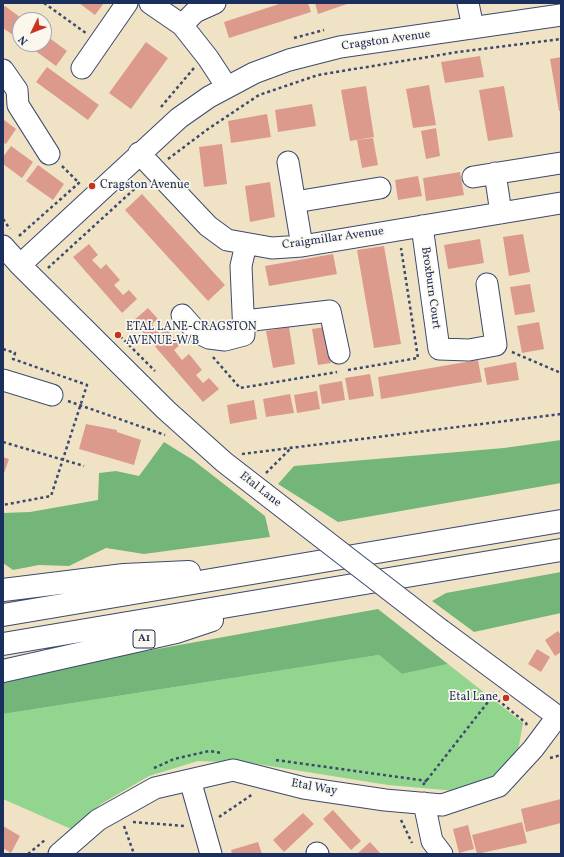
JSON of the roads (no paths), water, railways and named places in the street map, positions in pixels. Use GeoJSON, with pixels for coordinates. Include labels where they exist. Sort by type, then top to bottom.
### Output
{"type":"FeatureCollection","features":[{"type":"Feature","properties":{"kind":"highway"},"geometry":{"type":"LineString","coordinates":[[3,615],[561,521]]}},
{"type":"Feature","properties":{"kind":"highway","name":"A1"},"geometry":{"type":"LineString","coordinates":[[3,644],[561,550]]}},
{"type":"Feature","properties":{"kind":"highway"},"geometry":{"type":"LineString","coordinates":[[3,590],[124,575],[280,569]]}},
{"type":"Feature","properties":{"kind":"highway","name":"A1"},"geometry":{"type":"LineString","coordinates":[[3,671],[176,632],[283,597]]}},
{"type":"Feature","properties":{"kind":"street"},"geometry":{"type":"LineString","coordinates":[[82,68],[127,3]]}},
{"type":"Feature","properties":{"kind":"street"},"geometry":{"type":"LineString","coordinates":[[150,3],[182,25],[208,58],[227,87]]}},
{"type":"Feature","properties":{"kind":"street"},"geometry":{"type":"LineString","coordinates":[[182,25],[195,12],[215,3]]}},
{"type":"Feature","properties":{"kind":"street"},"geometry":{"type":"LineString","coordinates":[[468,3],[473,28]]}},
{"type":"Feature","properties":{"kind":"street","name":"Cragston Avenue"},"geometry":{"type":"LineString","coordinates":[[20,265],[139,153],[194,106],[254,73],[290,60],[340,47],[561,15]]}},
{"type":"Feature","properties":{"kind":"street"},"geometry":{"type":"LineString","coordinates":[[3,70],[18,90],[18,105],[49,154]]}},
{"type":"Feature","properties":{"kind":"street","name":"Craigmillar Avenue"},"geometry":{"type":"LineString","coordinates":[[139,153],[208,226],[227,240],[272,248],[302,246],[561,203]]}},
{"type":"Feature","properties":{"kind":"street"},"geometry":{"type":"LineString","coordinates":[[288,162],[302,246]]}},
{"type":"Feature","properties":{"kind":"street"},"geometry":{"type":"LineString","coordinates":[[473,177],[561,163]]}},
{"type":"Feature","properties":{"kind":"street"},"geometry":{"type":"LineString","coordinates":[[495,173],[501,213]]}},
{"type":"Feature","properties":{"kind":"street"},"geometry":{"type":"LineString","coordinates":[[295,202],[380,188]]}},
{"type":"Feature","properties":{"kind":"street","name":"Broxburn Court"},"geometry":{"type":"LineString","coordinates":[[422,226],[439,349],[469,350],[496,345],[487,284]]}},
{"type":"Feature","properties":{"kind":"street"},"geometry":{"type":"LineString","coordinates":[[244,328],[241,266],[246,244]]}},
{"type":"Feature","properties":{"kind":"street","name":"Etal Lane"},"geometry":{"type":"LineString","coordinates":[[3,246],[20,265],[166,410],[224,462],[263,484],[441,630],[559,718]]}},
{"type":"Feature","properties":{"kind":"street"},"geometry":{"type":"LineString","coordinates":[[182,315],[197,332],[209,338],[226,340],[244,328],[330,311],[339,353]]}},
{"type":"Feature","properties":{"kind":"street"},"geometry":{"type":"LineString","coordinates":[[3,380],[52,395]]}},
{"type":"Feature","properties":{"kind":"street","name":"Etal Way"},"geometry":{"type":"LineString","coordinates":[[59,854],[104,816],[155,788],[233,770],[304,788],[442,805],[499,786],[559,718]]}},
{"type":"Feature","properties":{"kind":"street"},"geometry":{"type":"LineString","coordinates":[[190,780],[210,854]]}},
{"type":"Feature","properties":{"kind":"street"},"geometry":{"type":"LineString","coordinates":[[409,802],[432,841],[442,854]]}},
{"type":"Feature","properties":{"kind":"place","name":"Cragston Avenue"},"geometry":{"type":"Point","coordinates":[92,186]}},
{"type":"Feature","properties":{"kind":"place","name":"ETAL LANE-CRAGSTON AVENUE-W/B"},"geometry":{"type":"Point","coordinates":[118,335]}},
{"type":"Feature","properties":{"kind":"place","name":"Etal Lane"},"geometry":{"type":"Point","coordinates":[506,698]}}]}
